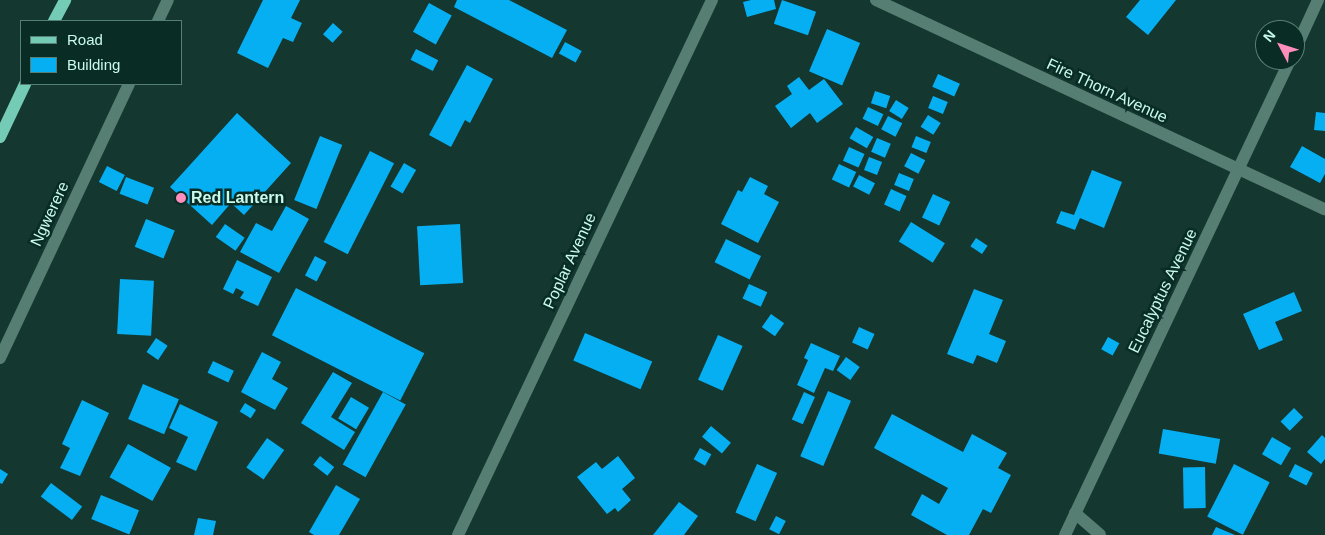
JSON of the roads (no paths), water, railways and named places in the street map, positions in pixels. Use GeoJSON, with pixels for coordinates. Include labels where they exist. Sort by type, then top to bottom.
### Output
{"type":"FeatureCollection","features":[{"type":"Feature","properties":{"kind":"main road"},"geometry":{"type":"LineString","coordinates":[[54,20],[64,0]]}},
{"type":"Feature","properties":{"kind":"main road"},"geometry":{"type":"LineString","coordinates":[[0,137],[25,85]]}},
{"type":"Feature","properties":{"kind":"street"},"geometry":{"type":"LineString","coordinates":[[158,20],[168,0]]}},
{"type":"Feature","properties":{"kind":"street","name":"Poplar Avenue"},"geometry":{"type":"LineString","coordinates":[[458,535],[712,0]]}},
{"type":"Feature","properties":{"kind":"street","name":"Fire Thorn Avenue"},"geometry":{"type":"LineString","coordinates":[[876,0],[1239,171],[1325,209]]}},
{"type":"Feature","properties":{"kind":"street"},"geometry":{"type":"LineString","coordinates":[[1305,28],[1318,0]]}},
{"type":"Feature","properties":{"kind":"street","name":"Eucalyptus Avenue"},"geometry":{"type":"LineString","coordinates":[[1065,535],[1285,70]]}},
{"type":"Feature","properties":{"kind":"street","name":"Ngwerere"},"geometry":{"type":"LineString","coordinates":[[0,358],[129,85]]}},
{"type":"Feature","properties":{"kind":"street"},"geometry":{"type":"LineString","coordinates":[[1075,513],[1100,535]]}},
{"type":"Feature","properties":{"kind":"place","name":"Red Lantern"},"geometry":{"type":"Point","coordinates":[181,198]}}]}
